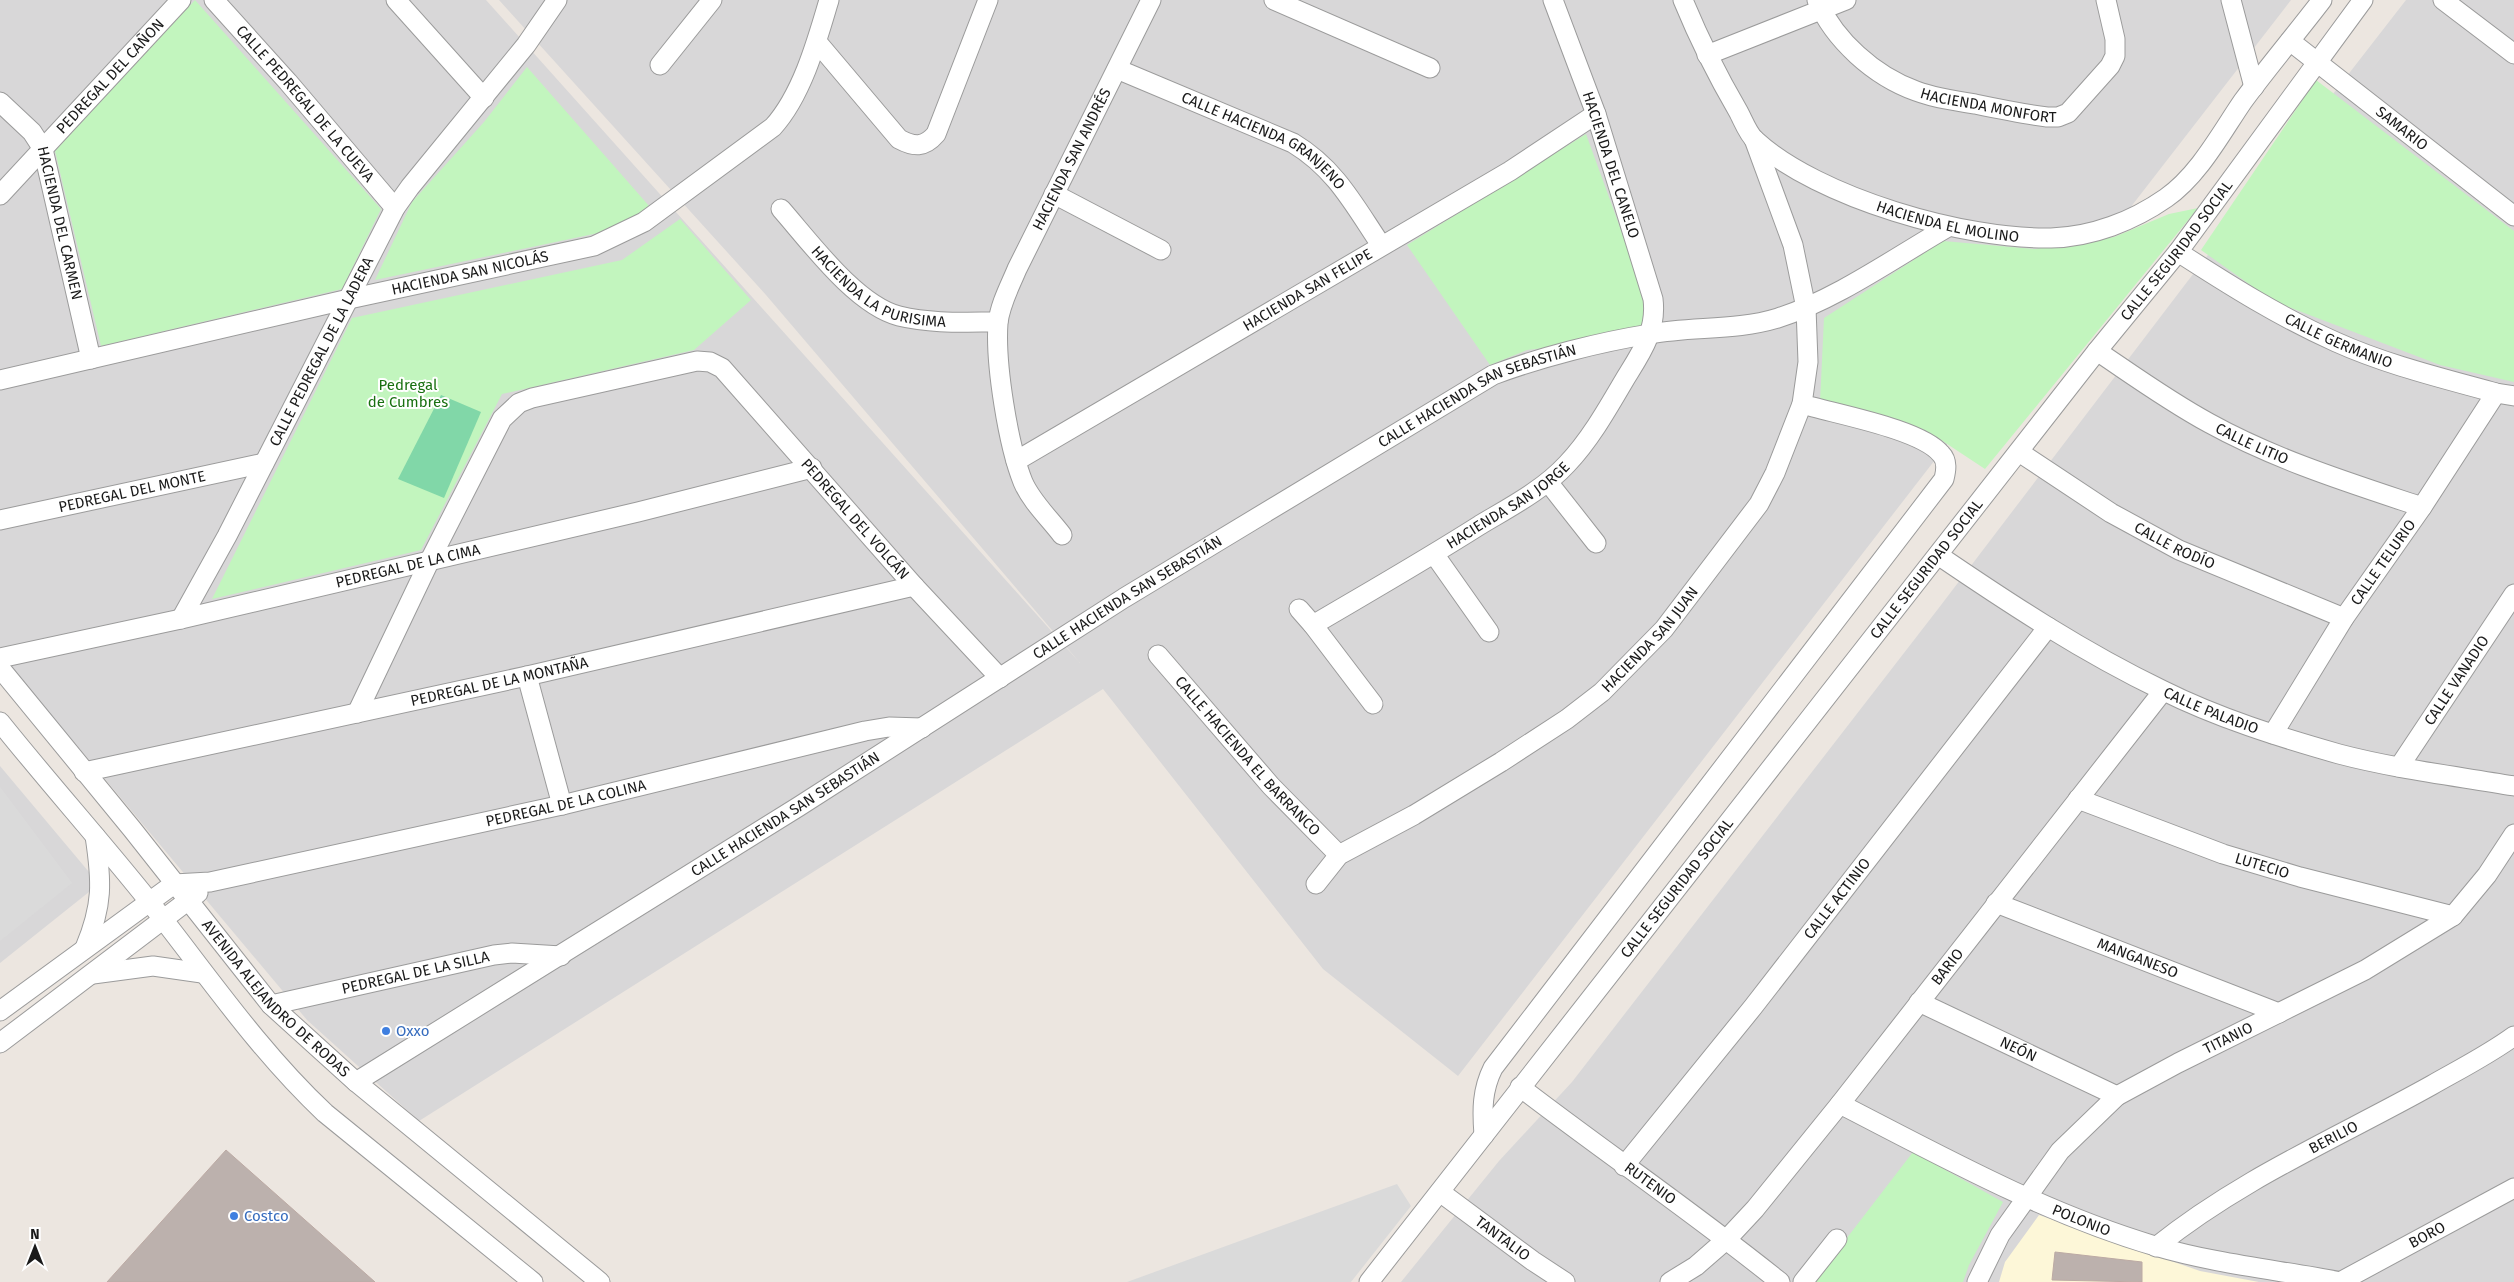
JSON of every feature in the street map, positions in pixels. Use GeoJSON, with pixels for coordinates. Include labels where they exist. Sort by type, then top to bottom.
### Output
{"type":"FeatureCollection","features":[{"type":"Feature","properties":{"kind":"street","name":"PEDREGAL DEL CAÑON"},"geometry":{"type":"LineString","coordinates":[[0,195],[181,0]]}},
{"type":"Feature","properties":{"kind":"street","name":"CALLE PEDREGAL DE LA CUEVA"},"geometry":{"type":"LineString","coordinates":[[214,0],[288,82],[395,208]]}},
{"type":"Feature","properties":{"kind":"street"},"geometry":{"type":"LineString","coordinates":[[396,0],[484,98]]}},
{"type":"Feature","properties":{"kind":"street","name":"CALLE PEDREGAL DE LA LADERA"},"geometry":{"type":"LineString","coordinates":[[180,619],[227,536],[395,208],[526,45],[558,0]]}},
{"type":"Feature","properties":{"kind":"street"},"geometry":{"type":"LineString","coordinates":[[660,66],[712,0]]}},
{"type":"Feature","properties":{"kind":"street","name":"HACIENDA SAN NICOLÁS"},"geometry":{"type":"LineString","coordinates":[[0,380],[349,299],[594,246],[644,222],[773,127],[790,105],[817,42],[829,0]]}},
{"type":"Feature","properties":{"kind":"street"},"geometry":{"type":"LineString","coordinates":[[817,42],[899,139],[919,146],[929,143],[936,134],[988,0]]}},
{"type":"Feature","properties":{"kind":"street","name":"HACIENDA SAN ANDRÉS"},"geometry":{"type":"LineString","coordinates":[[998,322],[1005,298],[1054,194],[1151,0]]}},
{"type":"Feature","properties":{"kind":"street"},"geometry":{"type":"LineString","coordinates":[[1274,0],[1430,68]]}},
{"type":"Feature","properties":{"kind":"street","name":"HACIENDA DEL CANELO"},"geometry":{"type":"LineString","coordinates":[[1553,0],[1596,114],[1653,299],[1654,311],[1651,334]]}},
{"type":"Feature","properties":{"kind":"street","name":"HACIENDA EL MOLINO"},"geometry":{"type":"LineString","coordinates":[[1683,0],[1707,55],[1754,139],[1805,173],[1845,193],[1948,227],[2020,237],[2052,238],[2100,230],[2123,222],[2168,197],[2193,172],[2254,87]]}},
{"type":"Feature","properties":{"kind":"street"},"geometry":{"type":"LineString","coordinates":[[1707,55],[1819,5],[1846,0]]}},
{"type":"Feature","properties":{"kind":"street","name":"HACIENDA MONFORT"},"geometry":{"type":"LineString","coordinates":[[1819,5],[1847,45],[1866,62],[1891,79],[1915,91],[2036,116],[2058,117],[2073,107],[2110,66],[2115,56],[2115,39],[2106,0]]}},
{"type":"Feature","properties":{"kind":"street"},"geometry":{"type":"LineString","coordinates":[[2231,0],[2254,87]]}},
{"type":"Feature","properties":{"kind":"street"},"geometry":{"type":"LineString","coordinates":[[2254,87],[2322,0]]}},
{"type":"Feature","properties":{"kind":"street","name":"CALLE SEGURIDAD SOCIAL"},"geometry":{"type":"LineString","coordinates":[[1369,1282],[2097,351],[2178,252],[2363,0]]}},
{"type":"Feature","properties":{"kind":"street"},"geometry":{"type":"LineString","coordinates":[[2442,0],[2514,54]]}},
{"type":"Feature","properties":{"kind":"street","name":"SAMARIO"},"geometry":{"type":"LineString","coordinates":[[2290,41],[2514,216]]}},
{"type":"Feature","properties":{"kind":"street","name":"CALLE HACIENDA GRANJENO"},"geometry":{"type":"LineString","coordinates":[[1117,69],[1278,136],[1310,153],[1326,166],[1346,192],[1381,245]]}},
{"type":"Feature","properties":{"kind":"street","name":"HACIENDA DEL CARMEN"},"geometry":{"type":"LineString","coordinates":[[0,102],[32,132],[42,149],[91,359]]}},
{"type":"Feature","properties":{"kind":"street","name":"HACIENDA SAN FELIPE"},"geometry":{"type":"LineString","coordinates":[[1016,461],[1510,171],[1596,114]]}},
{"type":"Feature","properties":{"kind":"street","name":"HACIENDA SAN JUAN"},"geometry":{"type":"LineString","coordinates":[[1340,855],[1414,815],[1502,762],[1567,719],[1628,668],[1664,630],[1760,504],[1775,473],[1802,404],[1808,362],[1806,308],[1793,245],[1754,139]]}},
{"type":"Feature","properties":{"kind":"street"},"geometry":{"type":"LineString","coordinates":[[1054,194],[1160,250]]}},
{"type":"Feature","properties":{"kind":"street","name":"HACIENDA LA PURISIMA"},"geometry":{"type":"LineString","coordinates":[[781,209],[839,274],[866,300],[881,309],[897,315],[934,322],[998,322]]}},
{"type":"Feature","properties":{"kind":"street","name":"CALLE HACIENDA SAN SEBASTIÁN"},"geometry":{"type":"LineString","coordinates":[[356,1082],[561,956],[1124,598],[1493,375],[1532,360],[1651,334],[1736,326],[1776,318],[1806,308],[1948,227]]}},
{"type":"Feature","properties":{"kind":"street","name":"CALLE GERMANIO"},"geometry":{"type":"LineString","coordinates":[[2178,252],[2287,320],[2338,343],[2384,360],[2505,395]]}},
{"type":"Feature","properties":{"kind":"street"},"geometry":{"type":"LineString","coordinates":[[998,322],[999,362],[1010,440],[1016,461],[1024,484],[1062,534]]}},
{"type":"Feature","properties":{"kind":"street","name":"HACIENDA SAN JORGE"},"geometry":{"type":"LineString","coordinates":[[1313,625],[1434,554],[1548,482],[1567,464],[1583,444],[1611,403],[1651,334]]}},
{"type":"Feature","properties":{"kind":"street","name":"CALLE LITIO"},"geometry":{"type":"LineString","coordinates":[[2097,351],[2160,393],[2227,432],[2322,473],[2422,507]]}},
{"type":"Feature","properties":{"kind":"street","name":"PEDREGAL DEL VOLCÁN"},"geometry":{"type":"LineString","coordinates":[[430,560],[502,419],[519,403],[682,363],[710,362],[722,368],[914,586],[1000,678]]}},
{"type":"Feature","properties":{"kind":"street","name":"CALLE TELURIO"},"geometry":{"type":"LineString","coordinates":[[2273,734],[2344,618],[2422,507],[2505,395]]}},
{"type":"Feature","properties":{"kind":"street"},"geometry":{"type":"LineString","coordinates":[[1484,1135],[1483,1097],[1486,1081],[1493,1068],[1944,480],[1945,461],[1942,454],[1931,446],[1898,430],[1802,404]]}},
{"type":"Feature","properties":{"kind":"street","name":"CALLE RODÍO"},"geometry":{"type":"LineString","coordinates":[[2019,452],[2111,513],[2179,550],[2344,618]]}},
{"type":"Feature","properties":{"kind":"street","name":"PEDREGAL DEL MONTE"},"geometry":{"type":"LineString","coordinates":[[0,520],[264,463]]}},
{"type":"Feature","properties":{"kind":"street","name":"PEDREGAL DE LA CIMA"},"geometry":{"type":"LineString","coordinates":[[0,658],[180,619],[638,512],[812,468]]}},
{"type":"Feature","properties":{"kind":"street"},"geometry":{"type":"LineString","coordinates":[[1548,482],[1596,543]]}},
{"type":"Feature","properties":{"kind":"street"},"geometry":{"type":"LineString","coordinates":[[1434,554],[1489,632]]}},
{"type":"Feature","properties":{"kind":"street","name":"CALLE PALADIO"},"geometry":{"type":"LineString","coordinates":[[1938,555],[2048,627],[2163,690],[2273,734],[2342,754],[2399,767],[2514,786]]}},
{"type":"Feature","properties":{"kind":"street"},"geometry":{"type":"LineString","coordinates":[[357,713],[430,560]]}},
{"type":"Feature","properties":{"kind":"street","name":"PEDREGAL DE LA MONTAÑA"},"geometry":{"type":"LineString","coordinates":[[84,772],[527,676],[914,586]]}},
{"type":"Feature","properties":{"kind":"street","name":"CALLE VANADIO"},"geometry":{"type":"LineString","coordinates":[[2399,767],[2514,594]]}},
{"type":"Feature","properties":{"kind":"street"},"geometry":{"type":"LineString","coordinates":[[1299,609],[1373,704]]}},
{"type":"Feature","properties":{"kind":"street","name":"CALLE ACTINIO"},"geometry":{"type":"LineString","coordinates":[[1624,1166],[1753,1007],[1928,779],[2048,627]]}},
{"type":"Feature","properties":{"kind":"street","name":"CALLE HACIENDA EL BARRANCO"},"geometry":{"type":"LineString","coordinates":[[1158,655],[1271,786],[1340,855]]}},
{"type":"Feature","properties":{"kind":"street","name":"AVENIDA ALEJANDRO DE RODAS"},"geometry":{"type":"LineString","coordinates":[[0,668],[271,1005],[356,1082],[600,1282]]}},
{"type":"Feature","properties":{"kind":"street"},"geometry":{"type":"LineString","coordinates":[[527,676],[562,805]]}},
{"type":"Feature","properties":{"kind":"street","name":"BARIO"},"geometry":{"type":"LineString","coordinates":[[1670,1282],[1696,1266],[1727,1239],[1755,1209],[1840,1104],[2163,690]]}},
{"type":"Feature","properties":{"kind":"street"},"geometry":{"type":"LineString","coordinates":[[0,722],[149,902],[252,1036],[298,1087],[333,1119],[533,1282]]}},
{"type":"Feature","properties":{"kind":"street","name":"PEDREGAL DE LA COLINA"},"geometry":{"type":"LineString","coordinates":[[174,884],[210,882],[562,805],[866,731],[890,727],[922,728]]}},
{"type":"Feature","properties":{"kind":"street","name":"LUTECIO"},"geometry":{"type":"LineString","coordinates":[[2078,799],[2224,854],[2327,884],[2453,916]]}},
{"type":"Feature","properties":{"kind":"street","name":"TITANIO"},"geometry":{"type":"LineString","coordinates":[[1977,1282],[2000,1235],[2025,1198],[2060,1152],[2117,1096],[2178,1063],[2365,970],[2453,916],[2487,875],[2514,834]]}},
{"type":"Feature","properties":{"kind":"street"},"geometry":{"type":"LineString","coordinates":[[85,948],[99,908],[100,877],[95,835]]}},
{"type":"Feature","properties":{"kind":"street"},"geometry":{"type":"LineString","coordinates":[[1316,884],[1340,855]]}},
{"type":"Feature","properties":{"kind":"street"},"geometry":{"type":"LineString","coordinates":[[0,1043],[89,974],[189,902],[210,882]]}},
{"type":"Feature","properties":{"kind":"street"},"geometry":{"type":"LineString","coordinates":[[0,1011],[174,884]]}},
{"type":"Feature","properties":{"kind":"street","name":"MANGANESO"},"geometry":{"type":"LineString","coordinates":[[1996,902],[2279,1013]]}},
{"type":"Feature","properties":{"kind":"street","name":"PEDREGAL DE LA SILLA"},"geometry":{"type":"LineString","coordinates":[[271,1005],[494,955],[512,953],[561,956]]}},
{"type":"Feature","properties":{"kind":"street"},"geometry":{"type":"LineString","coordinates":[[89,974],[153,966],[202,973]]}},
{"type":"Feature","properties":{"kind":"street","name":"NEÓN"},"geometry":{"type":"LineString","coordinates":[[1919,1002],[2117,1096]]}},
{"type":"Feature","properties":{"kind":"street","name":"BERILIO"},"geometry":{"type":"LineString","coordinates":[[2156,1247],[2186,1222],[2232,1192],[2499,1048],[2514,1036]]}},
{"type":"Feature","properties":{"kind":"street","name":"RUTENIO"},"geometry":{"type":"LineString","coordinates":[[1520,1087],[1624,1166],[1727,1239],[1780,1282]]}},
{"type":"Feature","properties":{"kind":"street","name":"POLONIO"},"geometry":{"type":"LineString","coordinates":[[1840,1104],[2025,1198],[2090,1225],[2156,1247],[2244,1266],[2341,1282]]}},
{"type":"Feature","properties":{"kind":"street","name":"BORO"},"geometry":{"type":"LineString","coordinates":[[2341,1282],[2514,1188]]}},
{"type":"Feature","properties":{"kind":"street","name":"TANTALIO"},"geometry":{"type":"LineString","coordinates":[[1440,1192],[1533,1261],[1565,1282]]}},
{"type":"Feature","properties":{"kind":"street"},"geometry":{"type":"LineString","coordinates":[[1803,1282],[1837,1239]]}},
{"type":"Feature","properties":{"kind":"shaded area"},"geometry":{"type":"Polygon","coordinates":[[[0,0],[486,0],[1080,663],[766,295],[499,0],[2291,0],[1458,1076],[1323,969],[1103,689],[419,1121],[307,1020],[0,654],[0,0]]]}},
{"type":"Feature","properties":{"kind":"shaded area"},"geometry":{"type":"Polygon","coordinates":[[[2406,0],[2514,0],[2514,1282],[1401,1282],[1499,1161],[1572,1082],[2406,0]]]}},
{"type":"Feature","properties":{"kind":"shaded area"},"geometry":{"type":"Polygon","coordinates":[[[0,766],[99,884],[0,963],[0,766]]]}},
{"type":"Feature","properties":{"kind":"shaded area"},"geometry":{"type":"Polygon","coordinates":[[[0,787],[72,883],[0,941],[0,787]]]}},
{"type":"Feature","properties":{"kind":"shaded area"},"geometry":{"type":"Polygon","coordinates":[[[1397,1184],[1411,1206],[1351,1282],[1127,1282],[1397,1184]]]}},
{"type":"Feature","properties":{"kind":"shaded area"},"geometry":{"type":"Polygon","coordinates":[[[2039,1215],[2200,1271],[2259,1282],[1999,1282],[2005,1262],[2039,1215]]]}},
{"type":"Feature","properties":{"kind":"green space"},"geometry":{"type":"Polygon","coordinates":[[[195,0],[381,209],[342,289],[101,346],[55,151],[195,0]]]}},
{"type":"Feature","properties":{"kind":"green space"},"geometry":{"type":"Polygon","coordinates":[[[527,67],[650,207],[608,231],[375,280],[412,202],[484,122],[527,67]]]}},
{"type":"Feature","properties":{"kind":"green space"},"geometry":{"type":"Polygon","coordinates":[[[2316,80],[2514,231],[2514,382],[2440,365],[2273,301],[2201,250],[2316,80]]]}},
{"type":"Feature","properties":{"kind":"green space"},"geometry":{"type":"Polygon","coordinates":[[[1586,134],[1653,318],[1648,336],[1527,350],[1490,365],[1407,245],[1586,134]]]}},
{"type":"Feature","properties":{"kind":"green space"},"geometry":{"type":"Polygon","coordinates":[[[2198,208],[1985,469],[1935,436],[1858,409],[1820,402],[1824,318],[1943,241],[2035,249],[2114,237],[2169,214],[2198,208]]]}},
{"type":"Feature","properties":{"kind":"green space","name":"Pedregal de Cumbres"},"geometry":{"type":"Polygon","coordinates":[[[680,219],[751,300],[694,350],[502,394],[421,550],[212,599],[352,318],[622,260],[680,219]]]}},
{"type":"Feature","properties":{"kind":"green space"},"geometry":{"type":"Polygon","coordinates":[[[441,395],[481,412],[444,498],[398,479],[441,395]]]}},
{"type":"Feature","properties":{"kind":"green space"},"geometry":{"type":"Polygon","coordinates":[[[1913,1152],[2003,1202],[1969,1265],[1963,1282],[1813,1282],[1913,1152]]]}},
{"type":"Feature","properties":{"kind":"building","name":"Costco"},"geometry":{"type":"Polygon","coordinates":[[[226,1150],[375,1282],[107,1282],[226,1150]]]}},
{"type":"Feature","properties":{"kind":"building"},"geometry":{"type":"Polygon","coordinates":[[[2055,1252],[2142,1262],[2142,1282],[2052,1280],[2055,1252]]]}},
{"type":"Feature","properties":{"kind":"place","name":"Oxxo"},"geometry":{"type":"Point","coordinates":[386,1031]}},
{"type":"Feature","properties":{"kind":"place","name":"Costco"},"geometry":{"type":"Point","coordinates":[234,1216]}}]}
